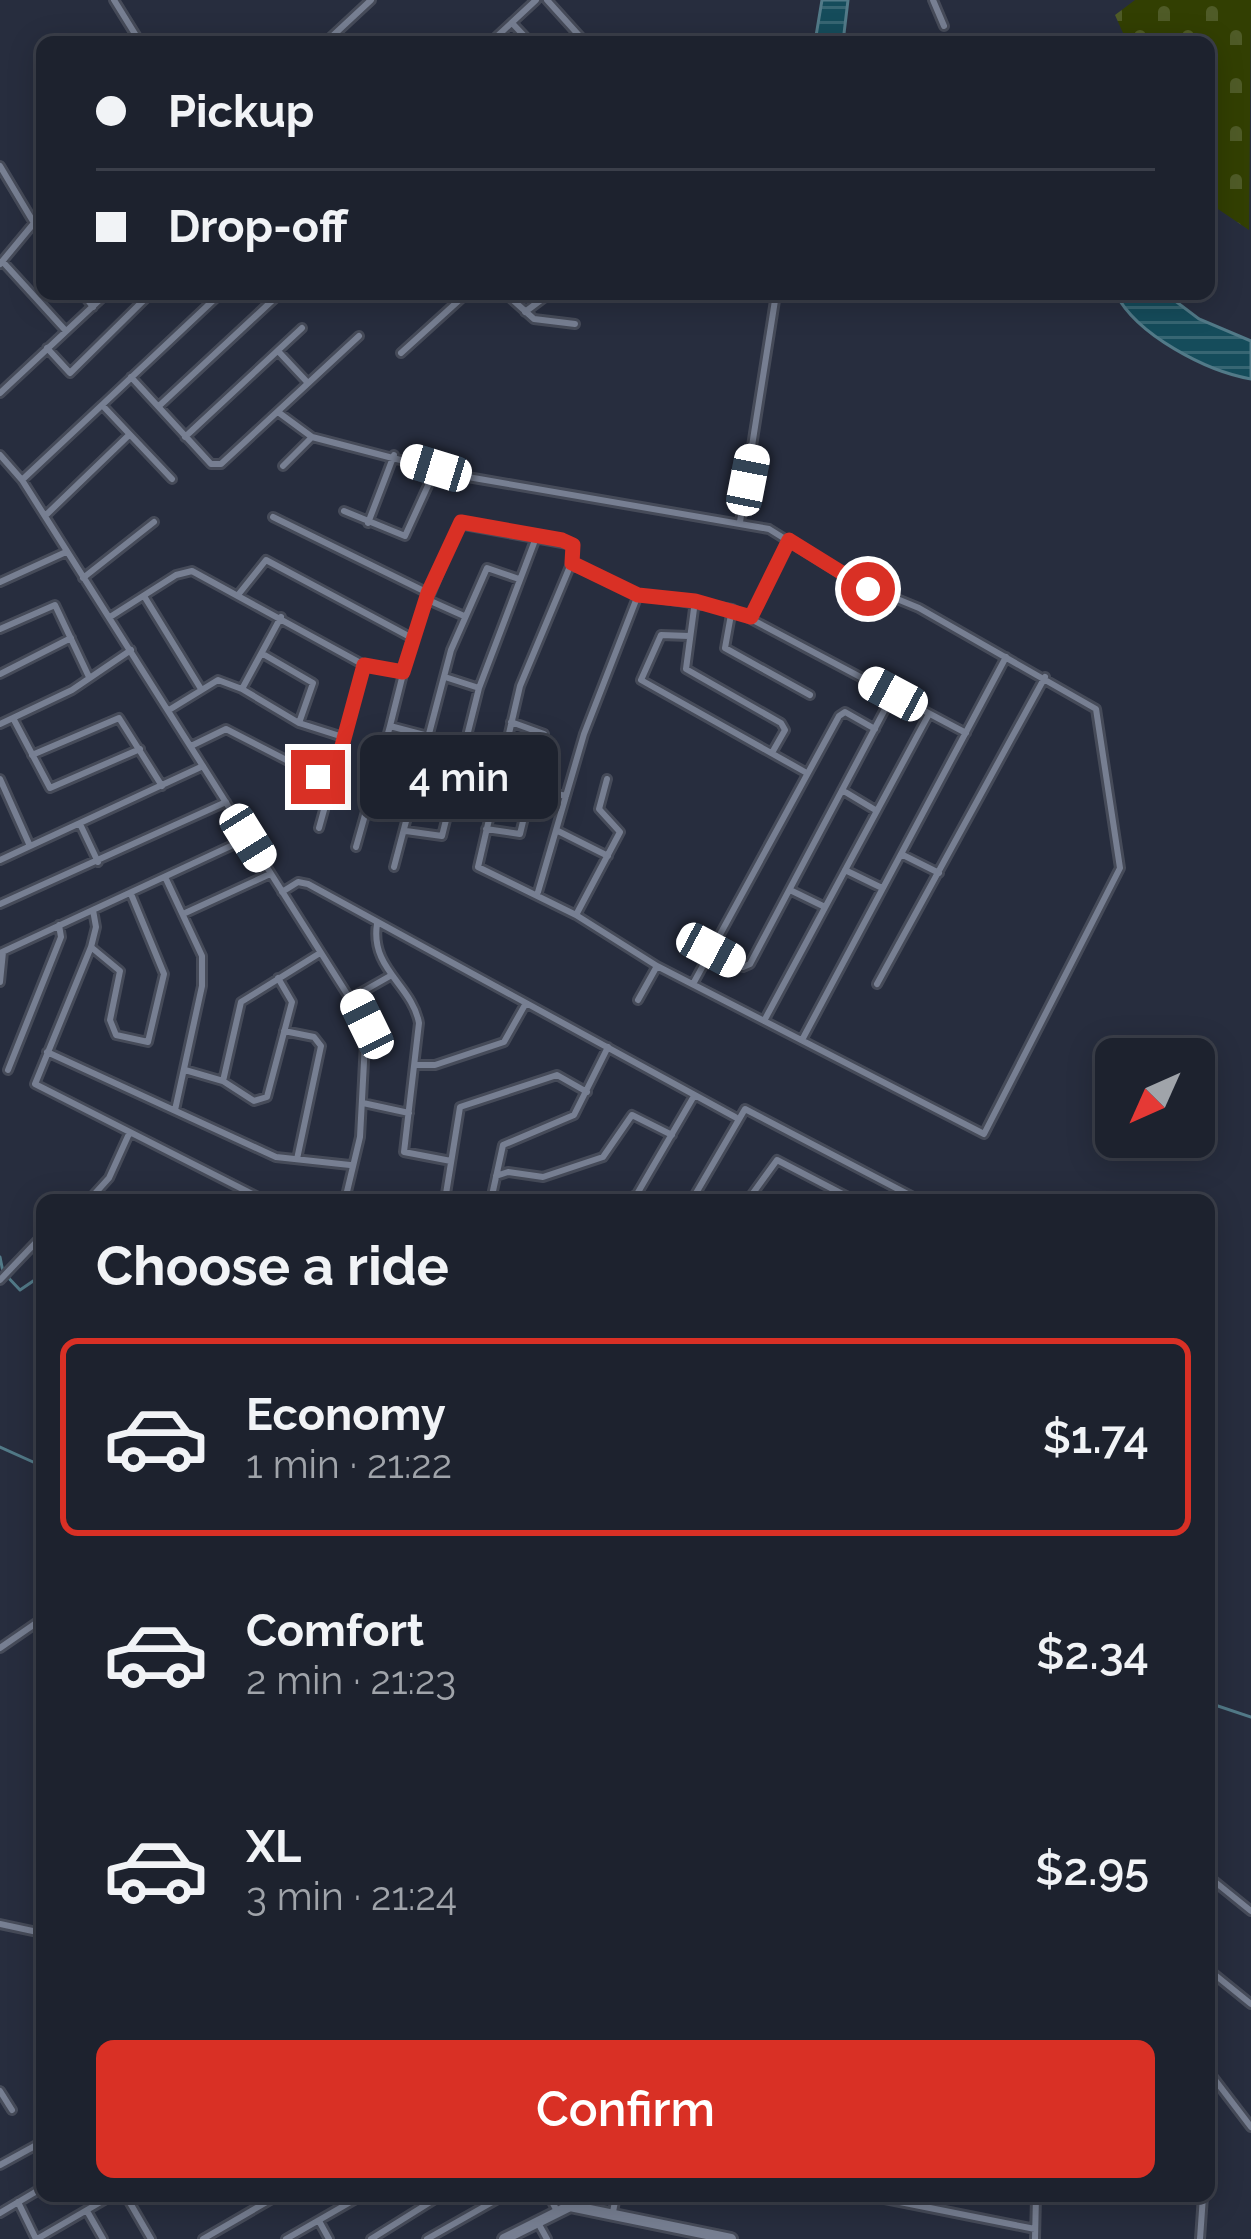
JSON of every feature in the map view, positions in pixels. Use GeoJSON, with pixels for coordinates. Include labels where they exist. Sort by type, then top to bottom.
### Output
{"type":"FeatureCollection","features":[{"type":"Feature","properties":{"kind":"street"},"geometry":{"type":"LineString","coordinates":[[114,0],[136,36]]}},
{"type":"Feature","properties":{"kind":"street"},"geometry":{"type":"LineString","coordinates":[[332,36],[371,0]]}},
{"type":"Feature","properties":{"kind":"street"},"geometry":{"type":"LineString","coordinates":[[497,36],[536,0]]}},
{"type":"Feature","properties":{"kind":"street"},"geometry":{"type":"LineString","coordinates":[[548,0],[580,36]]}},
{"type":"Feature","properties":{"kind":"street"},"geometry":{"type":"LineString","coordinates":[[933,0],[944,26]]}},
{"type":"Feature","properties":{"kind":"street"},"geometry":{"type":"LineString","coordinates":[[512,22],[525,36]]}},
{"type":"Feature","properties":{"kind":"street"},"geometry":{"type":"LineString","coordinates":[[0,166],[34,223]]}},
{"type":"Feature","properties":{"kind":"street"},"geometry":{"type":"LineString","coordinates":[[0,194],[12,184]]}},
{"type":"Feature","properties":{"kind":"street"},"geometry":{"type":"LineString","coordinates":[[36,221],[1,263],[36,300]]}},
{"type":"Feature","properties":{"kind":"street"},"geometry":{"type":"LineString","coordinates":[[36,300],[65,330]]}},
{"type":"Feature","properties":{"kind":"street"},"geometry":{"type":"LineString","coordinates":[[87,300],[93,307]]}},
{"type":"Feature","properties":{"kind":"street"},"geometry":{"type":"LineString","coordinates":[[0,393],[100,300]]}},
{"type":"Feature","properties":{"kind":"street"},"geometry":{"type":"LineString","coordinates":[[47,347],[70,373],[144,300]]}},
{"type":"Feature","properties":{"kind":"street"},"geometry":{"type":"LineString","coordinates":[[22,481],[214,300]]}},
{"type":"Feature","properties":{"kind":"street"},"geometry":{"type":"LineString","coordinates":[[158,407],[273,300]]}},
{"type":"Feature","properties":{"kind":"street"},"geometry":{"type":"LineString","coordinates":[[401,352],[459,300]]}},
{"type":"Feature","properties":{"kind":"street"},"geometry":{"type":"LineString","coordinates":[[512,300],[525,312],[575,324]]}},
{"type":"Feature","properties":{"kind":"street"},"geometry":{"type":"LineString","coordinates":[[525,312],[541,300]]}},
{"type":"Feature","properties":{"kind":"street"},"geometry":{"type":"LineString","coordinates":[[740,521],[775,300]]}},
{"type":"Feature","properties":{"kind":"street"},"geometry":{"type":"LineString","coordinates":[[185,437],[302,328]]}},
{"type":"Feature","properties":{"kind":"street"},"geometry":{"type":"LineString","coordinates":[[131,377],[211,464],[221,464],[359,336]]}},
{"type":"Feature","properties":{"kind":"street"},"geometry":{"type":"LineString","coordinates":[[278,351],[308,383]]}},
{"type":"Feature","properties":{"kind":"street"},"geometry":{"type":"LineString","coordinates":[[103,405],[172,479]]}},
{"type":"Feature","properties":{"kind":"street"},"geometry":{"type":"LineString","coordinates":[[278,412],[312,437],[436,468],[601,502],[740,521],[789,540],[850,580],[920,608],[1091,704],[1101,718],[1120,868],[984,1134],[656,966],[576,915],[478,867],[511,722],[535,642],[572,563],[573,545],[461,522],[412,638],[356,847]]}},
{"type":"Feature","properties":{"kind":"street"},"geometry":{"type":"LineString","coordinates":[[45,516],[129,435]]}},
{"type":"Feature","properties":{"kind":"street"},"geometry":{"type":"LineString","coordinates":[[283,466],[312,437]]}},
{"type":"Feature","properties":{"kind":"street"},"geometry":{"type":"LineString","coordinates":[[0,455],[45,516],[320,953],[353,997],[368,1030],[363,1103],[346,1194]]}},
{"type":"Feature","properties":{"kind":"street"},"geometry":{"type":"LineString","coordinates":[[368,523],[394,455]]}},
{"type":"Feature","properties":{"kind":"street"},"geometry":{"type":"LineString","coordinates":[[344,511],[400,536],[409,533],[436,468]]}},
{"type":"Feature","properties":{"kind":"street"},"geometry":{"type":"LineString","coordinates":[[273,517],[464,616]]}},
{"type":"Feature","properties":{"kind":"street"},"geometry":{"type":"LineString","coordinates":[[83,578],[154,522]]}},
{"type":"Feature","properties":{"kind":"street"},"geometry":{"type":"LineString","coordinates":[[406,832],[442,836],[479,688],[537,536]]}},
{"type":"Feature","properties":{"kind":"street"},"geometry":{"type":"LineString","coordinates":[[751,617],[789,540]]}},
{"type":"Feature","properties":{"kind":"street"},"geometry":{"type":"LineString","coordinates":[[0,582],[66,552]]}},
{"type":"Feature","properties":{"kind":"street"},"geometry":{"type":"LineString","coordinates":[[238,595],[266,560],[412,638]]}},
{"type":"Feature","properties":{"kind":"street"},"geometry":{"type":"LineString","coordinates":[[572,563],[638,595],[695,601],[751,617],[966,733]]}},
{"type":"Feature","properties":{"kind":"street"},"geometry":{"type":"LineString","coordinates":[[394,867],[464,616],[487,568],[518,579]]}},
{"type":"Feature","properties":{"kind":"street"},"geometry":{"type":"LineString","coordinates":[[110,617],[188,570],[364,665],[403,672]]}},
{"type":"Feature","properties":{"kind":"street"},"geometry":{"type":"LineString","coordinates":[[538,894],[566,796],[638,595]]}},
{"type":"Feature","properties":{"kind":"street"},"geometry":{"type":"LineString","coordinates":[[144,596],[201,689]]}},
{"type":"Feature","properties":{"kind":"street"},"geometry":{"type":"LineString","coordinates":[[695,601],[686,669],[781,723],[785,730],[772,751]]}},
{"type":"Feature","properties":{"kind":"street"},"geometry":{"type":"LineString","coordinates":[[0,629],[55,605],[89,677]]}},
{"type":"Feature","properties":{"kind":"street"},"geometry":{"type":"LineString","coordinates":[[732,609],[725,648],[810,695]]}},
{"type":"Feature","properties":{"kind":"street"},"geometry":{"type":"LineString","coordinates":[[242,689],[281,617]]}},
{"type":"Feature","properties":{"kind":"street"},"geometry":{"type":"LineString","coordinates":[[689,636],[661,635],[641,680],[806,772]]}},
{"type":"Feature","properties":{"kind":"street"},"geometry":{"type":"LineString","coordinates":[[0,674],[71,638]]}},
{"type":"Feature","properties":{"kind":"street"},"geometry":{"type":"LineString","coordinates":[[0,724],[130,650]]}},
{"type":"Feature","properties":{"kind":"street"},"geometry":{"type":"LineString","coordinates":[[262,654],[313,683],[299,723]]}},
{"type":"Feature","properties":{"kind":"street"},"geometry":{"type":"LineString","coordinates":[[802,1040],[1006,656]]}},
{"type":"Feature","properties":{"kind":"street"},"geometry":{"type":"LineString","coordinates":[[319,827],[364,665]]}},
{"type":"Feature","properties":{"kind":"street"},"geometry":{"type":"LineString","coordinates":[[445,677],[479,688]]}},
{"type":"Feature","properties":{"kind":"street"},"geometry":{"type":"LineString","coordinates":[[877,985],[1045,677]]}},
{"type":"Feature","properties":{"kind":"street"},"geometry":{"type":"LineString","coordinates":[[169,710],[224,680],[299,723],[343,737]]}},
{"type":"Feature","properties":{"kind":"street"},"geometry":{"type":"LineString","coordinates":[[711,950],[743,967],[750,964],[893,694]]}},
{"type":"Feature","properties":{"kind":"street"},"geometry":{"type":"LineString","coordinates":[[693,984],[838,716],[845,712],[874,729]]}},
{"type":"Feature","properties":{"kind":"street"},"geometry":{"type":"LineString","coordinates":[[764,1021],[929,714]]}},
{"type":"Feature","properties":{"kind":"street"},"geometry":{"type":"LineString","coordinates":[[14,718],[54,788],[140,749]]}},
{"type":"Feature","properties":{"kind":"street"},"geometry":{"type":"LineString","coordinates":[[32,755],[112,718],[124,721],[162,786]]}},
{"type":"Feature","properties":{"kind":"street"},"geometry":{"type":"LineString","coordinates":[[487,829],[520,834],[534,789],[544,734],[511,722]]}},
{"type":"Feature","properties":{"kind":"street"},"geometry":{"type":"LineString","coordinates":[[390,726],[428,736]]}},
{"type":"Feature","properties":{"kind":"street"},"geometry":{"type":"LineString","coordinates":[[191,746],[226,729],[332,783]]}},
{"type":"Feature","properties":{"kind":"street"},"geometry":{"type":"LineString","coordinates":[[465,751],[503,761]]}},
{"type":"Feature","properties":{"kind":"street"},"geometry":{"type":"LineString","coordinates":[[0,860],[202,766]]}},
{"type":"Feature","properties":{"kind":"street"},"geometry":{"type":"LineString","coordinates":[[0,779],[30,846]]}},
{"type":"Feature","properties":{"kind":"street"},"geometry":{"type":"LineString","coordinates":[[576,915],[621,830],[599,809],[607,779]]}},
{"type":"Feature","properties":{"kind":"street"},"geometry":{"type":"LineString","coordinates":[[534,789],[566,796]]}},
{"type":"Feature","properties":{"kind":"street"},"geometry":{"type":"LineString","coordinates":[[842,790],[877,811]]}},
{"type":"Feature","properties":{"kind":"street"},"geometry":{"type":"LineString","coordinates":[[0,904],[226,802]]}},
{"type":"Feature","properties":{"kind":"street"},"geometry":{"type":"LineString","coordinates":[[0,814],[14,808]]}},
{"type":"Feature","properties":{"kind":"street"},"geometry":{"type":"LineString","coordinates":[[80,824],[98,862]]}},
{"type":"Feature","properties":{"kind":"street"},"geometry":{"type":"LineString","coordinates":[[557,830],[608,856]]}},
{"type":"Feature","properties":{"kind":"street"},"geometry":{"type":"LineString","coordinates":[[0,982],[2,953],[248,838]]}},
{"type":"Feature","properties":{"kind":"street"},"geometry":{"type":"LineString","coordinates":[[901,854],[939,873]]}},
{"type":"Feature","properties":{"kind":"street"},"geometry":{"type":"LineString","coordinates":[[845,870],[882,888]]}},
{"type":"Feature","properties":{"kind":"street"},"geometry":{"type":"LineString","coordinates":[[183,914],[270,874]]}},
{"type":"Feature","properties":{"kind":"street"},"geometry":{"type":"LineString","coordinates":[[166,879],[202,953],[203,980],[175,1111]]}},
{"type":"Feature","properties":{"kind":"street"},"geometry":{"type":"LineString","coordinates":[[282,892],[298,882],[308,884],[735,1117]]}},
{"type":"Feature","properties":{"kind":"street"},"geometry":{"type":"LineString","coordinates":[[790,890],[825,907]]}},
{"type":"Feature","properties":{"kind":"street"},"geometry":{"type":"LineString","coordinates":[[91,947],[120,971],[110,1020],[116,1035],[148,1042],[164,974],[131,895]]}},
{"type":"Feature","properties":{"kind":"street"},"geometry":{"type":"LineString","coordinates":[[93,910],[97,927],[91,947],[35,1084],[128,1136],[251,1194]]}},
{"type":"Feature","properties":{"kind":"street"},"geometry":{"type":"LineString","coordinates":[[377,924],[374,948],[416,1008],[416,1065],[404,1152],[451,1161]]}},
{"type":"Feature","properties":{"kind":"street"},"geometry":{"type":"LineString","coordinates":[[8,1070],[61,937],[59,925]]}},
{"type":"Feature","properties":{"kind":"street"},"geometry":{"type":"LineString","coordinates":[[223,1081],[239,1006],[320,953]]}},
{"type":"Feature","properties":{"kind":"street"},"geometry":{"type":"LineString","coordinates":[[638,1000],[656,966]]}},
{"type":"Feature","properties":{"kind":"street"},"geometry":{"type":"LineString","coordinates":[[353,997],[390,976]]}},
{"type":"Feature","properties":{"kind":"street"},"geometry":{"type":"LineString","coordinates":[[185,1070],[223,1081],[254,1101],[267,1097],[292,999],[278,978]]}},
{"type":"Feature","properties":{"kind":"street"},"geometry":{"type":"LineString","coordinates":[[416,1065],[432,1066],[504,1042],[526,1003]]}},
{"type":"Feature","properties":{"kind":"street"},"geometry":{"type":"LineString","coordinates":[[284,1030],[314,1037],[321,1046],[297,1160]]}},
{"type":"Feature","properties":{"kind":"street"},"geometry":{"type":"LineString","coordinates":[[492,1194],[508,1140],[574,1115],[608,1048]]}},
{"type":"Feature","properties":{"kind":"street"},"geometry":{"type":"LineString","coordinates":[[47,1052],[276,1157],[350,1165]]}},
{"type":"Feature","properties":{"kind":"street"},"geometry":{"type":"LineString","coordinates":[[446,1194],[460,1107],[557,1076],[587,1091]]}},
{"type":"Feature","properties":{"kind":"street"},"geometry":{"type":"LineString","coordinates":[[632,1194],[694,1096]]}},
{"type":"Feature","properties":{"kind":"street"},"geometry":{"type":"LineString","coordinates":[[363,1103],[409,1113]]}},
{"type":"Feature","properties":{"kind":"street"},"geometry":{"type":"LineString","coordinates":[[695,1194],[735,1117],[745,1109],[908,1194]]}},
{"type":"Feature","properties":{"kind":"street"},"geometry":{"type":"LineString","coordinates":[[496,1176],[543,1178],[603,1157],[632,1114],[672,1135]]}},
{"type":"Feature","properties":{"kind":"street"},"geometry":{"type":"LineString","coordinates":[[94,1194],[109,1178],[128,1136]]}},
{"type":"Feature","properties":{"kind":"street"},"geometry":{"type":"LineString","coordinates":[[754,1194],[777,1160],[842,1194]]}},
{"type":"Feature","properties":{"kind":"street"},"geometry":{"type":"LineString","coordinates":[[0,1280],[36,1241]]}},
{"type":"Feature","properties":{"kind":"street"},"geometry":{"type":"LineString","coordinates":[[0,1648],[36,1623]]}},
{"type":"Feature","properties":{"kind":"street"},"geometry":{"type":"LineString","coordinates":[[1215,1882],[1251,1911]]}},
{"type":"Feature","properties":{"kind":"street"},"geometry":{"type":"LineString","coordinates":[[0,1924],[36,1932]]}},
{"type":"Feature","properties":{"kind":"street"},"geometry":{"type":"LineString","coordinates":[[1215,1975],[1251,2004]]}},
{"type":"Feature","properties":{"kind":"street"},"geometry":{"type":"LineString","coordinates":[[1215,2079],[1250,2122]]}},
{"type":"Feature","properties":{"kind":"street"},"geometry":{"type":"LineString","coordinates":[[0,2091],[12,2110]]}},
{"type":"Feature","properties":{"kind":"street"},"geometry":{"type":"LineString","coordinates":[[0,2164],[36,2145]]}},
{"type":"Feature","properties":{"kind":"street"},"geometry":{"type":"LineString","coordinates":[[0,2212],[36,2192]]}},
{"type":"Feature","properties":{"kind":"street"},"geometry":{"type":"LineString","coordinates":[[18,2202],[37,2239],[102,2202]]}},
{"type":"Feature","properties":{"kind":"street"},"geometry":{"type":"LineString","coordinates":[[129,2202],[151,2239]]}},
{"type":"Feature","properties":{"kind":"street"},"geometry":{"type":"LineString","coordinates":[[203,2239],[267,2202]]}},
{"type":"Feature","properties":{"kind":"street"},"geometry":{"type":"LineString","coordinates":[[286,2239],[350,2202]]}},
{"type":"Feature","properties":{"kind":"street"},"geometry":{"type":"LineString","coordinates":[[371,2239],[430,2202]]}},
{"type":"Feature","properties":{"kind":"street"},"geometry":{"type":"LineString","coordinates":[[427,2239],[492,2202]]}},
{"type":"Feature","properties":{"kind":"street"},"geometry":{"type":"LineString","coordinates":[[552,2202],[556,2211]]}},
{"type":"Feature","properties":{"kind":"street"},"geometry":{"type":"LineString","coordinates":[[613,2212],[615,2202]]}},
{"type":"Feature","properties":{"kind":"street"},"geometry":{"type":"LineString","coordinates":[[900,2202],[1035,2229]]}},
{"type":"Feature","properties":{"kind":"street"},"geometry":{"type":"LineString","coordinates":[[1035,2239],[1036,2202]]}},
{"type":"Feature","properties":{"kind":"street"},"geometry":{"type":"LineString","coordinates":[[1200,2239],[1203,2202]]}},
{"type":"Feature","properties":{"kind":"street"},"geometry":{"type":"LineString","coordinates":[[504,2239],[556,2211],[578,2206],[731,2239]]}},
{"type":"Feature","properties":{"kind":"street"},"geometry":{"type":"LineString","coordinates":[[87,2212],[103,2239]]}},
{"type":"Feature","properties":{"kind":"street"},"geometry":{"type":"LineString","coordinates":[[536,2220],[547,2239]]}},
{"type":"Feature","properties":{"kind":"street"},"geometry":{"type":"LineString","coordinates":[[318,2221],[328,2239]]}},
{"type":"Feature","properties":{"kind":"green space"},"geometry":{"type":"Polygon","coordinates":[[[1135,0],[1251,0],[1249,230],[1215,207],[1215,36],[1124,36],[1115,15],[1135,0]]]}},
{"type":"Feature","properties":{"kind":"water"},"geometry":{"type":"Polygon","coordinates":[[[822,0],[848,0],[844,36],[816,36],[822,0]]]}},
{"type":"Feature","properties":{"kind":"water"},"geometry":{"type":"Polygon","coordinates":[[[1120,300],[1174,300],[1199,319],[1251,341],[1251,379],[1174,349],[1120,300]]]}},
{"type":"Feature","properties":{"kind":"waterway"},"geometry":{"type":"LineString","coordinates":[[0,1257],[3,1272],[20,1290],[36,1279]]}},
{"type":"Feature","properties":{"kind":"waterway"},"geometry":{"type":"LineString","coordinates":[[0,1447],[36,1463]]}},
{"type":"Feature","properties":{"kind":"waterway"},"geometry":{"type":"LineString","coordinates":[[1215,1705],[1251,1717]]}},
{"type":"Feature","properties":{"kind":"route"},"geometry":{"type":"LineString","coordinates":[[318,777],[332,783],[364,665],[403,672],[428,593],[461,522],[562,540],[573,545],[572,563],[638,595],[695,601],[751,617],[789,540],[868,589]]}}]}
